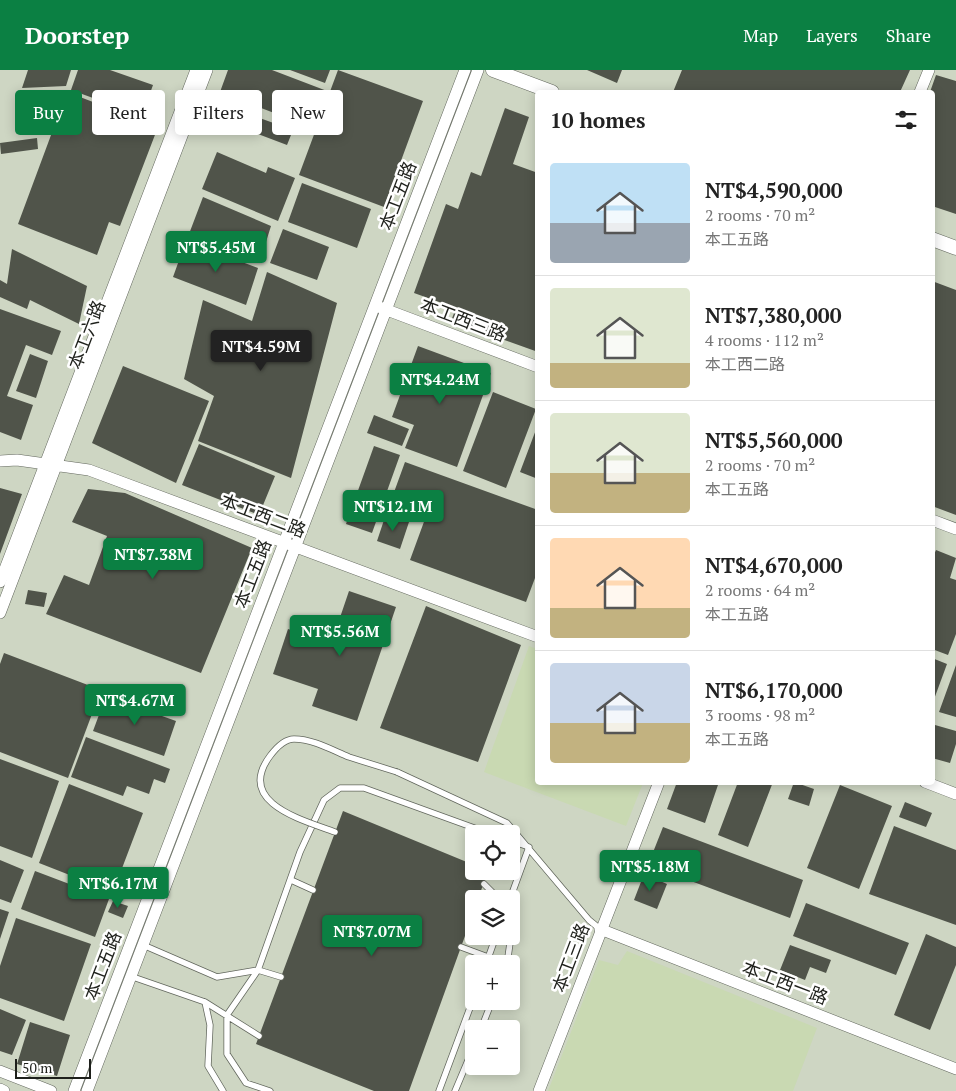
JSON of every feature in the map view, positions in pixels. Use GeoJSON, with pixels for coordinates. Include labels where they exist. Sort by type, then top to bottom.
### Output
{"type":"FeatureCollection","features":[{"type":"Feature","properties":{"kind":"street","name":"本工六路"},"geometry":{"type":"LineString","coordinates":[[0,614],[50,465],[196,70]]}},
{"type":"Feature","properties":{"kind":"street","name":"本工六路"},"geometry":{"type":"LineString","coordinates":[[0,582],[50,465],[207,70]]}},
{"type":"Feature","properties":{"kind":"street","name":"本工五路"},"geometry":{"type":"LineString","coordinates":[[87,1091],[295,547],[465,70]]}},
{"type":"Feature","properties":{"kind":"street","name":"本工五路"},"geometry":{"type":"LineString","coordinates":[[74,1091],[284,542],[478,70]]}},
{"type":"Feature","properties":{"kind":"street"},"geometry":{"type":"LineString","coordinates":[[493,70],[547,90]]}},
{"type":"Feature","properties":{"kind":"street"},"geometry":{"type":"LineString","coordinates":[[921,90],[929,70]]}},
{"type":"Feature","properties":{"kind":"street"},"geometry":{"type":"LineString","coordinates":[[935,240],[956,248]]}},
{"type":"Feature","properties":{"kind":"street","name":"本工西三路"},"geometry":{"type":"LineString","coordinates":[[381,308],[535,366]]}},
{"type":"Feature","properties":{"kind":"street","name":"本工西二路"},"geometry":{"type":"LineString","coordinates":[[0,461],[17,460],[89,470],[535,636]]}},
{"type":"Feature","properties":{"kind":"street"},"geometry":{"type":"LineString","coordinates":[[935,521],[956,529]]}},
{"type":"Feature","properties":{"kind":"street","name":"本工三路"},"geometry":{"type":"LineString","coordinates":[[539,1091],[600,929],[658,785]]}},
{"type":"Feature","properties":{"kind":"street"},"geometry":{"type":"LineString","coordinates":[[933,785],[956,794]]}},
{"type":"Feature","properties":{"kind":"street","name":"本工西一路"},"geometry":{"type":"LineString","coordinates":[[600,929],[956,1069]]}},
{"type":"Feature","properties":{"kind":"street"},"geometry":{"type":"LineString","coordinates":[[0,1071],[51,1091]]}},
{"type":"Feature","properties":{"kind":"street"},"geometry":{"type":"LineString","coordinates":[[0,1090],[4,1091]]}},
{"type":"Feature","properties":{"kind":"lane"},"geometry":{"type":"LineString","coordinates":[[335,832],[283,812],[269,802],[261,783],[263,765],[277,746],[292,739],[311,742],[397,772],[507,823],[589,920],[600,929]]}},
{"type":"Feature","properties":{"kind":"lane"},"geometry":{"type":"LineString","coordinates":[[270,1091],[246,1083],[227,1054],[227,1015],[258,970],[291,880],[324,800],[340,788],[364,788],[466,825]]}},
{"type":"Feature","properties":{"kind":"lane"},"geometry":{"type":"LineString","coordinates":[[520,844],[529,847]]}},
{"type":"Feature","properties":{"kind":"lane"},"geometry":{"type":"LineString","coordinates":[[513,890],[529,847]]}},
{"type":"Feature","properties":{"kind":"lane"},"geometry":{"type":"LineString","coordinates":[[291,880],[313,890]]}},
{"type":"Feature","properties":{"kind":"lane"},"geometry":{"type":"LineString","coordinates":[[484,884],[490,890]]}},
{"type":"Feature","properties":{"kind":"lane"},"geometry":{"type":"LineString","coordinates":[[132,940],[217,977],[258,970],[281,978]]}},
{"type":"Feature","properties":{"kind":"lane"},"geometry":{"type":"LineString","coordinates":[[461,947],[483,955]]}},
{"type":"Feature","properties":{"kind":"lane"},"geometry":{"type":"LineString","coordinates":[[120,971],[205,1002],[259,1036]]}},
{"type":"Feature","properties":{"kind":"lane"},"geometry":{"type":"LineString","coordinates":[[205,1002],[210,1026],[208,1066],[223,1091]]}},
{"type":"Feature","properties":{"kind":"lane"},"geometry":{"type":"LineString","coordinates":[[439,1091],[469,1010]]}},
{"type":"Feature","properties":{"kind":"lane"},"geometry":{"type":"LineString","coordinates":[[456,1091],[465,1068]]}},
{"type":"Feature","properties":{"kind":"shaded area"},"geometry":{"type":"Polygon","coordinates":[[[0,70],[956,70],[956,1091],[0,1091],[0,70]]]}},
{"type":"Feature","properties":{"kind":"green space"},"geometry":{"type":"Polygon","coordinates":[[[529,646],[535,648],[535,785],[642,785],[626,826],[484,772],[529,646]]]}},
{"type":"Feature","properties":{"kind":"green space"},"geometry":{"type":"Polygon","coordinates":[[[627,951],[817,1028],[793,1091],[548,1091],[599,960],[618,965],[627,951]]]}},
{"type":"Feature","properties":{"kind":"building"},"geometry":{"type":"Polygon","coordinates":[[[28,70],[71,70],[66,86],[22,88],[28,70]]]}},
{"type":"Feature","properties":{"kind":"building"},"geometry":{"type":"Polygon","coordinates":[[[78,70],[110,70],[153,85],[151,90],[92,90],[92,98],[82,94],[82,90],[71,90],[78,70]]]}},
{"type":"Feature","properties":{"kind":"building"},"geometry":{"type":"Polygon","coordinates":[[[228,70],[272,70],[324,90],[272,90],[272,112],[262,108],[262,90],[221,90],[228,70]]]}},
{"type":"Feature","properties":{"kind":"building"},"geometry":{"type":"Polygon","coordinates":[[[290,70],[330,70],[325,83],[290,70]]]}},
{"type":"Feature","properties":{"kind":"building"},"geometry":{"type":"Polygon","coordinates":[[[338,70],[423,101],[384,207],[299,175],[314,135],[343,135],[343,90],[331,90],[338,70]]]}},
{"type":"Feature","properties":{"kind":"building"},"geometry":{"type":"Polygon","coordinates":[[[587,70],[622,70],[617,83],[587,70]]]}},
{"type":"Feature","properties":{"kind":"building"},"geometry":{"type":"Polygon","coordinates":[[[682,70],[910,70],[901,90],[674,90],[682,70]]]}},
{"type":"Feature","properties":{"kind":"building"},"geometry":{"type":"Polygon","coordinates":[[[936,75],[956,81],[956,214],[935,207],[935,90],[931,90],[936,75]]]}},
{"type":"Feature","properties":{"kind":"building"},"geometry":{"type":"Polygon","coordinates":[[[82,98],[92,102],[92,135],[155,135],[120,226],[109,222],[97,255],[18,224],[51,135],[82,135],[82,98]]]}},
{"type":"Feature","properties":{"kind":"building"},"geometry":{"type":"Polygon","coordinates":[[[505,108],[529,117],[513,164],[535,172],[535,351],[451,321],[456,308],[414,293],[446,204],[458,209],[471,172],[481,176],[505,108]]]}},
{"type":"Feature","properties":{"kind":"building"},"geometry":{"type":"Polygon","coordinates":[[[262,119],[272,122],[272,135],[291,135],[287,145],[261,135],[262,119]]]}},
{"type":"Feature","properties":{"kind":"building"},"geometry":{"type":"Polygon","coordinates":[[[37,138],[38,149],[1,154],[0,143],[37,138]]]}},
{"type":"Feature","properties":{"kind":"building"},"geometry":{"type":"Polygon","coordinates":[[[217,152],[266,173],[268,167],[295,178],[278,221],[202,189],[217,152]]]}},
{"type":"Feature","properties":{"kind":"building"},"geometry":{"type":"Polygon","coordinates":[[[302,183],[371,209],[357,248],[288,222],[302,183]]]}},
{"type":"Feature","properties":{"kind":"building"},"geometry":{"type":"Polygon","coordinates":[[[203,197],[271,226],[260,261],[189,234],[203,197]]]}},
{"type":"Feature","properties":{"kind":"building"},"geometry":{"type":"Polygon","coordinates":[[[283,229],[329,247],[317,280],[270,263],[283,229]]]}},
{"type":"Feature","properties":{"kind":"building"},"geometry":{"type":"Polygon","coordinates":[[[186,241],[258,268],[246,305],[173,277],[186,241]]]}},
{"type":"Feature","properties":{"kind":"building"},"geometry":{"type":"Polygon","coordinates":[[[12,249],[87,286],[79,324],[30,300],[27,309],[0,297],[0,280],[7,284],[12,249]]]}},
{"type":"Feature","properties":{"kind":"building"},"geometry":{"type":"Polygon","coordinates":[[[267,272],[337,303],[291,478],[198,441],[214,396],[184,379],[203,300],[252,321],[267,272]]]}},
{"type":"Feature","properties":{"kind":"building"},"geometry":{"type":"Polygon","coordinates":[[[935,282],[956,290],[956,515],[935,507],[935,282]]]}},
{"type":"Feature","properties":{"kind":"building"},"geometry":{"type":"Polygon","coordinates":[[[0,309],[61,331],[52,355],[26,345],[7,396],[33,405],[21,440],[0,432],[0,309]]]}},
{"type":"Feature","properties":{"kind":"building"},"geometry":{"type":"Polygon","coordinates":[[[418,346],[491,373],[457,467],[405,448],[414,425],[392,417],[418,346]]]}},
{"type":"Feature","properties":{"kind":"building"},"geometry":{"type":"Polygon","coordinates":[[[30,354],[48,361],[36,398],[16,391],[30,354]]]}},
{"type":"Feature","properties":{"kind":"building"},"geometry":{"type":"Polygon","coordinates":[[[123,366],[209,401],[176,483],[92,443],[123,366]]]}},
{"type":"Feature","properties":{"kind":"building"},"geometry":{"type":"Polygon","coordinates":[[[493,392],[535,409],[506,488],[463,471],[493,392]]]}},
{"type":"Feature","properties":{"kind":"building"},"geometry":{"type":"Polygon","coordinates":[[[374,415],[409,429],[402,446],[367,433],[374,415]]]}},
{"type":"Feature","properties":{"kind":"building"},"geometry":{"type":"Polygon","coordinates":[[[535,432],[535,478],[520,472],[535,432]]]}},
{"type":"Feature","properties":{"kind":"building"},"geometry":{"type":"Polygon","coordinates":[[[199,444],[275,476],[259,515],[182,485],[199,444]]]}},
{"type":"Feature","properties":{"kind":"building"},"geometry":{"type":"Polygon","coordinates":[[[374,446],[400,455],[372,533],[346,524],[374,446]]]}},
{"type":"Feature","properties":{"kind":"building"},"geometry":{"type":"Polygon","coordinates":[[[405,462],[535,509],[535,578],[526,602],[410,560],[425,519],[389,506],[405,462]]]}},
{"type":"Feature","properties":{"kind":"building"},"geometry":{"type":"Polygon","coordinates":[[[0,488],[22,494],[0,554],[0,488]]]}},
{"type":"Feature","properties":{"kind":"building"},"geometry":{"type":"Polygon","coordinates":[[[88,489],[125,493],[252,548],[201,673],[46,614],[64,575],[89,585],[107,536],[72,522],[88,489]]]}},
{"type":"Feature","properties":{"kind":"building"},"geometry":{"type":"Polygon","coordinates":[[[386,514],[409,522],[400,549],[377,541],[386,514]]]}},
{"type":"Feature","properties":{"kind":"building"},"geometry":{"type":"Polygon","coordinates":[[[936,550],[956,558],[950,578],[956,580],[956,634],[948,655],[935,650],[936,550]]]}},
{"type":"Feature","properties":{"kind":"building"},"geometry":{"type":"Polygon","coordinates":[[[28,590],[47,593],[44,607],[25,604],[28,590]]]}},
{"type":"Feature","properties":{"kind":"building"},"geometry":{"type":"Polygon","coordinates":[[[349,591],[396,607],[357,721],[312,706],[318,689],[273,674],[288,629],[331,644],[349,591]]]}},
{"type":"Feature","properties":{"kind":"building"},"geometry":{"type":"Polygon","coordinates":[[[426,606],[521,645],[478,762],[380,728],[426,606]]]}},
{"type":"Feature","properties":{"kind":"building"},"geometry":{"type":"Polygon","coordinates":[[[4,653],[101,690],[68,778],[0,752],[0,664],[4,653]]]}},
{"type":"Feature","properties":{"kind":"building"},"geometry":{"type":"Polygon","coordinates":[[[935,659],[947,664],[935,697],[935,659]]]}},
{"type":"Feature","properties":{"kind":"building"},"geometry":{"type":"Polygon","coordinates":[[[956,665],[956,717],[939,712],[956,665]]]}},
{"type":"Feature","properties":{"kind":"building"},"geometry":{"type":"Polygon","coordinates":[[[106,696],[176,721],[164,756],[93,731],[106,696]]]}},
{"type":"Feature","properties":{"kind":"building"},"geometry":{"type":"Polygon","coordinates":[[[935,725],[956,731],[956,744],[950,763],[935,759],[935,725]]]}},
{"type":"Feature","properties":{"kind":"building"},"geometry":{"type":"Polygon","coordinates":[[[86,737],[170,769],[165,783],[154,779],[149,794],[127,786],[123,796],[71,777],[86,737]]]}},
{"type":"Feature","properties":{"kind":"building"},"geometry":{"type":"Polygon","coordinates":[[[0,759],[59,781],[32,858],[0,846],[0,759]]]}},
{"type":"Feature","properties":{"kind":"building"},"geometry":{"type":"Polygon","coordinates":[[[69,784],[143,813],[113,892],[39,863],[69,784]]]}},
{"type":"Feature","properties":{"kind":"building"},"geometry":{"type":"Polygon","coordinates":[[[676,785],[718,785],[705,823],[667,809],[676,785]]]}},
{"type":"Feature","properties":{"kind":"building"},"geometry":{"type":"Polygon","coordinates":[[[737,785],[772,785],[748,847],[718,835],[737,785]]]}},
{"type":"Feature","properties":{"kind":"building"},"geometry":{"type":"Polygon","coordinates":[[[793,785],[803,785],[814,789],[809,806],[788,799],[793,785]]]}},
{"type":"Feature","properties":{"kind":"building"},"geometry":{"type":"Polygon","coordinates":[[[840,785],[892,806],[859,889],[807,868],[840,785]]]}},
{"type":"Feature","properties":{"kind":"building"},"geometry":{"type":"Polygon","coordinates":[[[905,802],[932,813],[926,827],[899,817],[905,802]]]}},
{"type":"Feature","properties":{"kind":"building"},"geometry":{"type":"Polygon","coordinates":[[[343,811],[465,861],[465,880],[485,880],[481,890],[465,890],[465,936],[409,1091],[374,1091],[256,1044],[343,811]]]}},
{"type":"Feature","properties":{"kind":"building"},"geometry":{"type":"Polygon","coordinates":[[[894,826],[956,850],[956,925],[869,894],[894,826]]]}},
{"type":"Feature","properties":{"kind":"building"},"geometry":{"type":"Polygon","coordinates":[[[663,827],[803,880],[790,918],[648,865],[663,827]]]}},
{"type":"Feature","properties":{"kind":"building"},"geometry":{"type":"Polygon","coordinates":[[[0,860],[24,870],[11,903],[0,899],[0,860]]]}},
{"type":"Feature","properties":{"kind":"building"},"geometry":{"type":"Polygon","coordinates":[[[35,871],[109,899],[95,937],[21,909],[35,871]]]}},
{"type":"Feature","properties":{"kind":"building"},"geometry":{"type":"Polygon","coordinates":[[[644,874],[667,884],[657,909],[634,900],[644,874]]]}},
{"type":"Feature","properties":{"kind":"building"},"geometry":{"type":"Polygon","coordinates":[[[113,901],[128,906],[123,918],[108,912],[113,901]]]}},
{"type":"Feature","properties":{"kind":"building"},"geometry":{"type":"Polygon","coordinates":[[[806,903],[909,943],[896,975],[793,936],[806,903]]]}},
{"type":"Feature","properties":{"kind":"building"},"geometry":{"type":"Polygon","coordinates":[[[0,909],[9,912],[0,939],[0,909]]]}},
{"type":"Feature","properties":{"kind":"building"},"geometry":{"type":"Polygon","coordinates":[[[16,918],[91,944],[64,1021],[0,998],[0,966],[16,918]]]}},
{"type":"Feature","properties":{"kind":"building"},"geometry":{"type":"Polygon","coordinates":[[[926,934],[956,947],[956,965],[930,1030],[894,1015],[926,934]]]}},
{"type":"Feature","properties":{"kind":"building"},"geometry":{"type":"Polygon","coordinates":[[[790,945],[831,960],[826,973],[810,967],[805,980],[780,970],[790,945]]]}},
{"type":"Feature","properties":{"kind":"building"},"geometry":{"type":"Polygon","coordinates":[[[0,1009],[26,1020],[12,1055],[0,1051],[0,1009]]]}},
{"type":"Feature","properties":{"kind":"building"},"geometry":{"type":"Polygon","coordinates":[[[30,1022],[70,1035],[57,1076],[17,1064],[30,1022]]]}}]}
